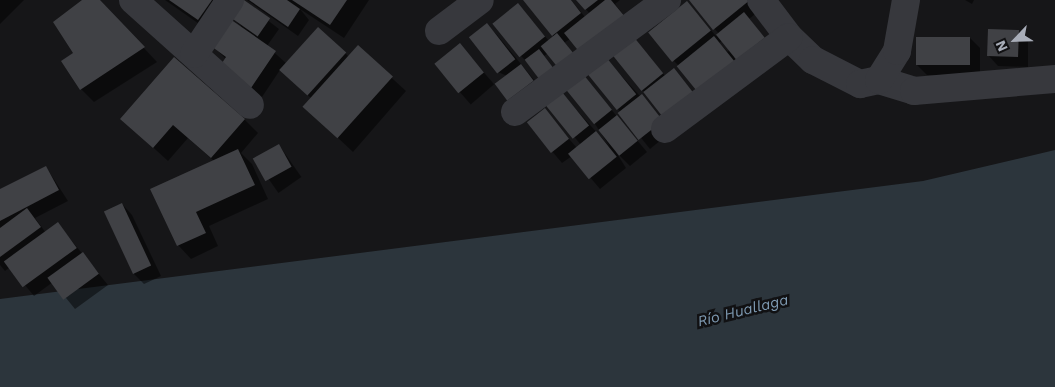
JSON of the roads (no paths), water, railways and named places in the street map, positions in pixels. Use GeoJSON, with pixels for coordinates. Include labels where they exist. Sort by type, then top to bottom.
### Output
{"type":"FeatureCollection","features":[{"type":"Feature","properties":{"kind":"street"},"geometry":{"type":"LineString","coordinates":[[133,0],[250,105]]}},
{"type":"Feature","properties":{"kind":"street"},"geometry":{"type":"LineString","coordinates":[[194,54],[230,0]]}},
{"type":"Feature","properties":{"kind":"street"},"geometry":{"type":"LineString","coordinates":[[439,31],[480,0]]}},
{"type":"Feature","properties":{"kind":"street"},"geometry":{"type":"LineString","coordinates":[[515,112],[667,0]]}},
{"type":"Feature","properties":{"kind":"street"},"geometry":{"type":"LineString","coordinates":[[761,0],[789,37],[837,75],[860,84],[879,80],[914,91],[1055,79]]}},
{"type":"Feature","properties":{"kind":"street"},"geometry":{"type":"LineString","coordinates":[[879,80],[897,51],[906,0]]}},
{"type":"Feature","properties":{"kind":"street"},"geometry":{"type":"LineString","coordinates":[[665,129],[789,37]]}},
{"type":"Feature","properties":{"kind":"water","name":"Río Huallaga"},"geometry":{"type":"Polygon","coordinates":[[[1055,150],[1055,387],[0,387],[0,299],[923,181],[1055,150]]]}}]}
